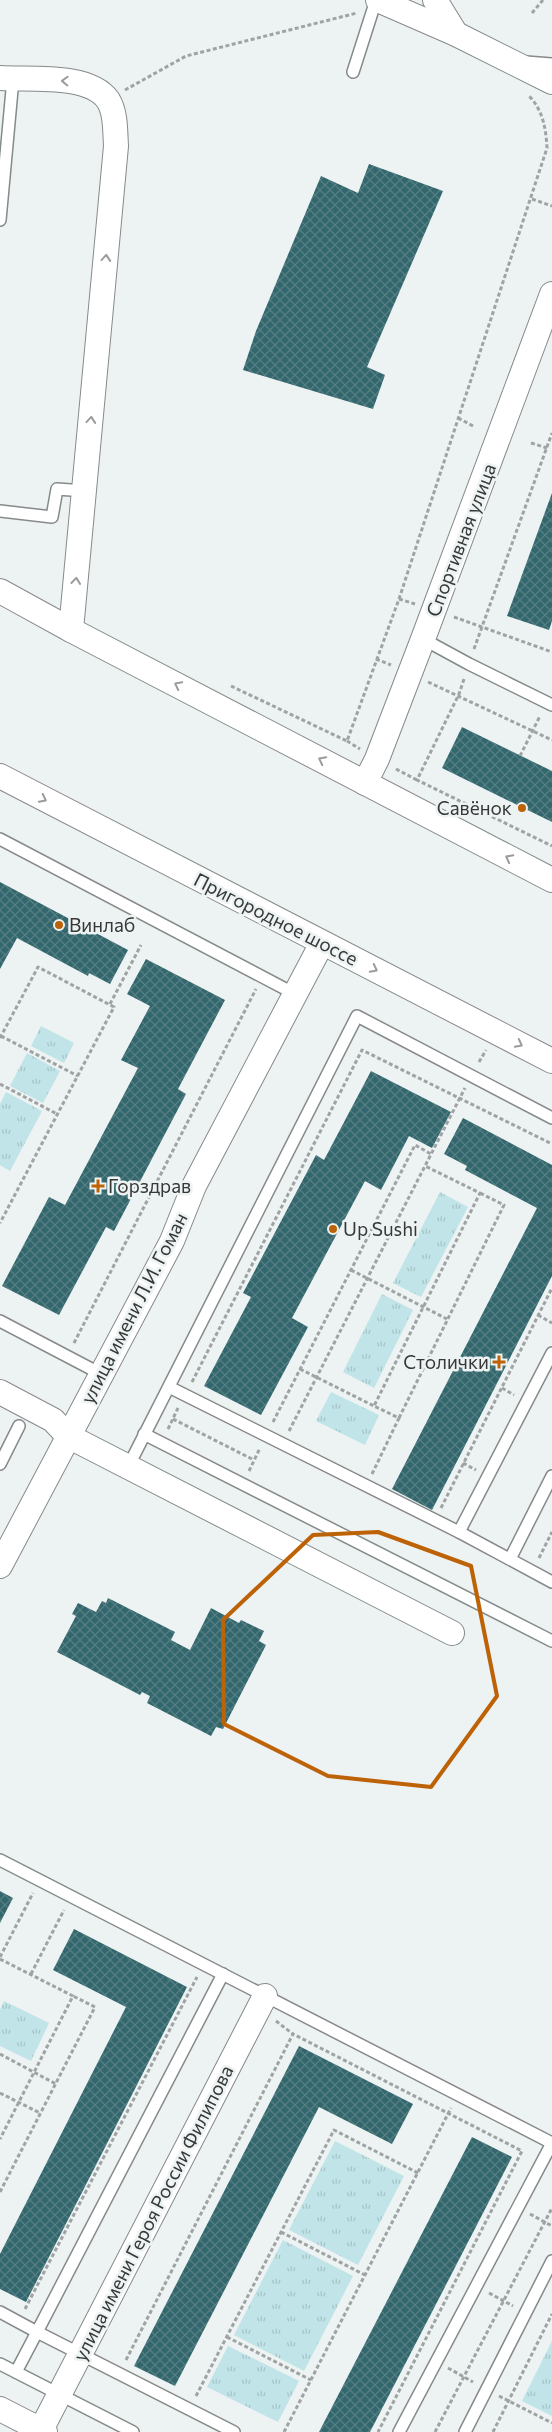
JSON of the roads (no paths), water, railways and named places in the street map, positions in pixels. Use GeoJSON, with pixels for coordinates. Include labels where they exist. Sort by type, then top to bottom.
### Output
{"type":"FeatureCollection","features":[{"type":"Feature","properties":{"kind":"street"},"geometry":{"type":"LineString","coordinates":[[435,0],[456,34]]}},
{"type":"Feature","properties":{"kind":"street"},"geometry":{"type":"LineString","coordinates":[[375,5],[456,34],[552,82]]}},
{"type":"Feature","properties":{"kind":"street"},"geometry":{"type":"LineString","coordinates":[[506,60],[552,98]]}},
{"type":"Feature","properties":{"kind":"street"},"geometry":{"type":"LineString","coordinates":[[6,78],[74,81],[94,88],[108,100],[114,118],[116,146],[71,630]]}},
{"type":"Feature","properties":{"kind":"street","name":"Спортивная улица"},"geometry":{"type":"LineString","coordinates":[[365,783],[377,758],[423,639],[552,294]]}},
{"type":"Feature","properties":{"kind":"street"},"geometry":{"type":"LineString","coordinates":[[0,591],[71,630],[552,880]]}},
{"type":"Feature","properties":{"kind":"street","name":"Пригородное шоссе"},"geometry":{"type":"LineString","coordinates":[[0,776],[552,1061]]}},
{"type":"Feature","properties":{"kind":"street","name":"улица имени Л.И. Гоман"},"geometry":{"type":"LineString","coordinates":[[0,1566],[172,1241],[194,1186],[322,943]]}},
{"type":"Feature","properties":{"kind":"street"},"geometry":{"type":"LineString","coordinates":[[0,1392],[53,1420],[68,1436],[452,1633]]}},
{"type":"Feature","properties":{"kind":"street","name":"улица имени Героя России Филипова"},"geometry":{"type":"LineString","coordinates":[[0,2409],[43,2431],[59,2394],[265,1996]]}},
{"type":"Feature","properties":{"kind":"lane"},"geometry":{"type":"LineString","coordinates":[[353,72],[375,5]]}},
{"type":"Feature","properties":{"kind":"lane"},"geometry":{"type":"LineString","coordinates":[[506,60],[552,64]]}},
{"type":"Feature","properties":{"kind":"lane"},"geometry":{"type":"LineString","coordinates":[[0,220],[6,78]]}},
{"type":"Feature","properties":{"kind":"lane"},"geometry":{"type":"LineString","coordinates":[[0,511],[52,517],[57,489],[85,491]]}},
{"type":"Feature","properties":{"kind":"lane"},"geometry":{"type":"LineString","coordinates":[[423,639],[550,704]]}},
{"type":"Feature","properties":{"kind":"lane"},"geometry":{"type":"LineString","coordinates":[[0,839],[295,994]]}},
{"type":"Feature","properties":{"kind":"lane"},"geometry":{"type":"LineString","coordinates":[[128,1467],[357,1016],[552,1118]]}},
{"type":"Feature","properties":{"kind":"lane"},"geometry":{"type":"LineString","coordinates":[[0,1321],[101,1374]]}},
{"type":"Feature","properties":{"kind":"lane"},"geometry":{"type":"LineString","coordinates":[[459,1532],[552,1353]]}},
{"type":"Feature","properties":{"kind":"lane"},"geometry":{"type":"LineString","coordinates":[[168,1386],[459,1532],[552,1582]]}},
{"type":"Feature","properties":{"kind":"lane"},"geometry":{"type":"LineString","coordinates":[[0,1464],[19,1426]]}},
{"type":"Feature","properties":{"kind":"lane"},"geometry":{"type":"LineString","coordinates":[[144,1434],[552,1641]]}},
{"type":"Feature","properties":{"kind":"lane"},"geometry":{"type":"LineString","coordinates":[[510,1559],[552,1476]]}},
{"type":"Feature","properties":{"kind":"lane"},"geometry":{"type":"LineString","coordinates":[[0,1860],[552,2143],[399,2432]]}},
{"type":"Feature","properties":{"kind":"lane"},"geometry":{"type":"LineString","coordinates":[[16,2372],[223,1974]]}},
{"type":"Feature","properties":{"kind":"lane"},"geometry":{"type":"LineString","coordinates":[[465,2432],[552,2261]]}},
{"type":"Feature","properties":{"kind":"lane"},"geometry":{"type":"LineString","coordinates":[[0,2312],[234,2432]]}},
{"type":"Feature","properties":{"kind":"lane"},"geometry":{"type":"LineString","coordinates":[[0,2364],[133,2432]]}},
{"type":"Feature","properties":{"kind":"place","name":"Савёнок"},"geometry":{"type":"Point","coordinates":[522,808]}},
{"type":"Feature","properties":{"kind":"place","name":"Винлаб"},"geometry":{"type":"Point","coordinates":[59,925]}},
{"type":"Feature","properties":{"kind":"place","name":"Горздрав"},"geometry":{"type":"Point","coordinates":[98,1186]}},
{"type":"Feature","properties":{"kind":"place","name":"Up Sushi"},"geometry":{"type":"Point","coordinates":[333,1229]}},
{"type":"Feature","properties":{"kind":"place","name":"Столички"},"geometry":{"type":"Point","coordinates":[499,1362]}}]}
